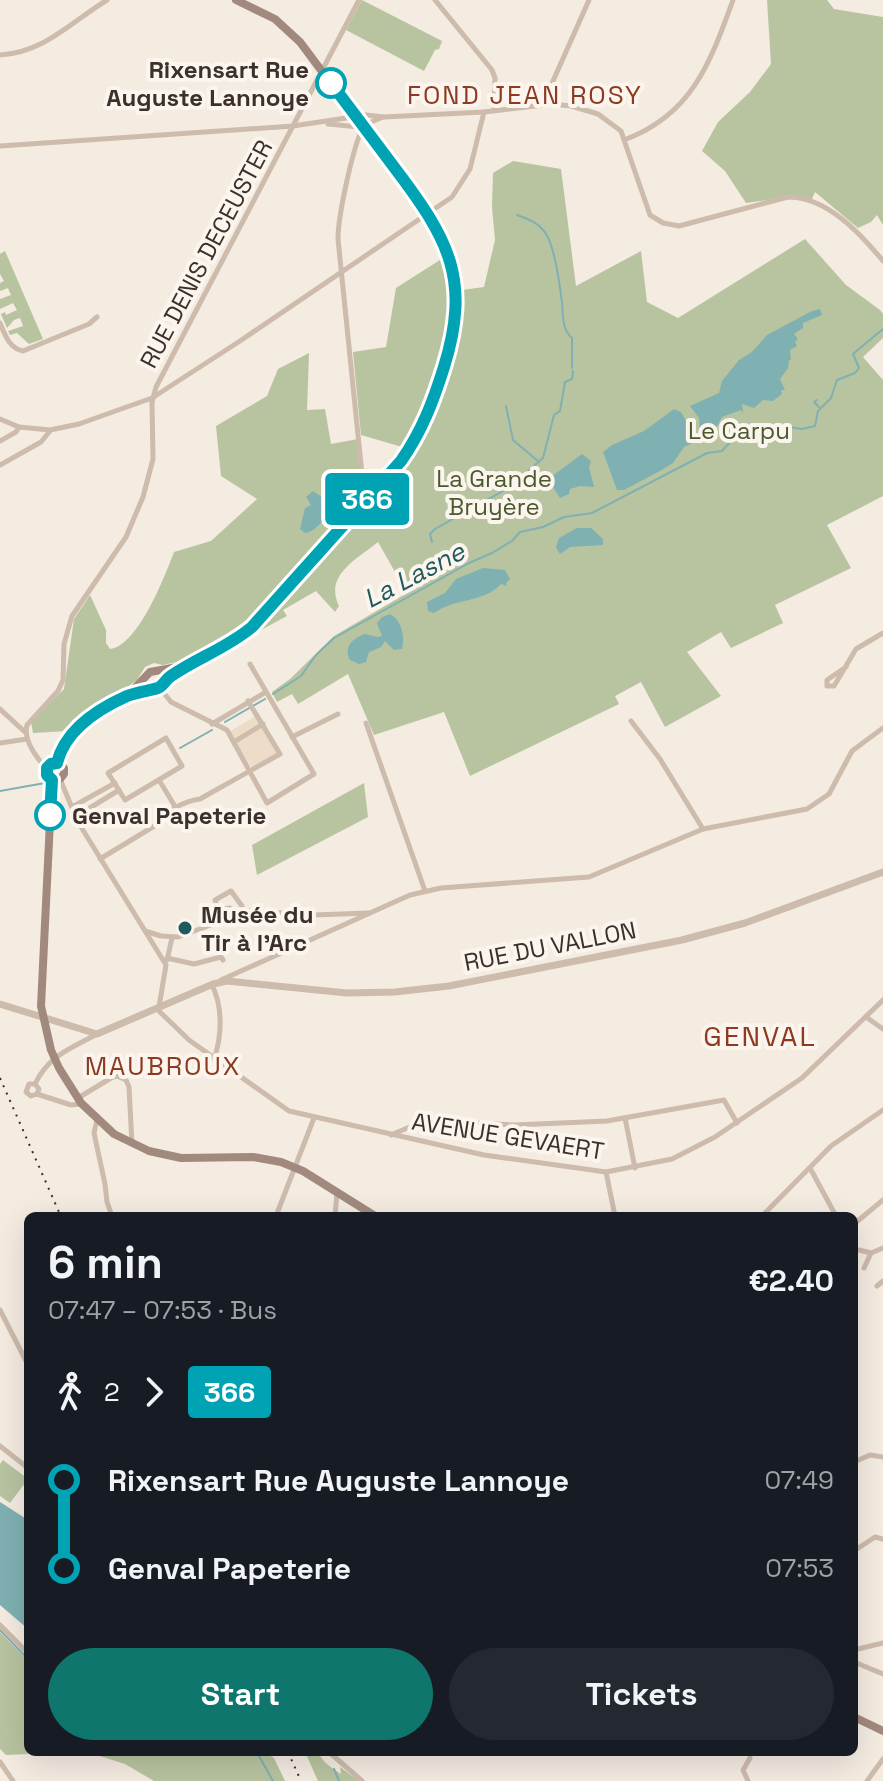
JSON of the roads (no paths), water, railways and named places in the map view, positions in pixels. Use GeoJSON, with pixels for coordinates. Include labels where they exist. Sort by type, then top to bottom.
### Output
{"type":"FeatureCollection","features":[{"type":"Feature","properties":{"kind":"main road"},"geometry":{"type":"LineString","coordinates":[[127,696],[158,686],[189,665],[226,647],[252,627],[401,461],[421,432],[454,329],[456,289],[453,270],[443,238],[429,214],[321,69],[288,30],[265,13],[236,0]]}},
{"type":"Feature","properties":{"kind":"main road"},"geometry":{"type":"LineString","coordinates":[[57,763],[62,747],[77,728],[127,696],[150,672],[189,665]]}},
{"type":"Feature","properties":{"kind":"main road"},"geometry":{"type":"LineString","coordinates":[[157,671],[164,677],[158,686]]}},
{"type":"Feature","properties":{"kind":"main road"},"geometry":{"type":"LineString","coordinates":[[146,678],[149,686],[158,686]]}},
{"type":"Feature","properties":{"kind":"main road"},"geometry":{"type":"LineString","coordinates":[[56,779],[47,775],[47,768],[57,763],[64,768],[64,774],[56,779],[50,800],[42,1017],[54,1057],[80,1101],[97,1120],[132,1144],[149,1151],[181,1158],[253,1157],[295,1166],[369,1212]]}},
{"type":"Feature","properties":{"kind":"main road"},"geometry":{"type":"LineString","coordinates":[[858,1719],[880,1727]]}},
{"type":"Feature","properties":{"kind":"street"},"geometry":{"type":"LineString","coordinates":[[0,55],[49,41],[107,0]]}},
{"type":"Feature","properties":{"kind":"street","name":"RUE DENIS DECEUSTER"},"geometry":{"type":"LineString","coordinates":[[152,398],[359,0]]}},
{"type":"Feature","properties":{"kind":"street"},"geometry":{"type":"LineString","coordinates":[[435,0],[492,70],[495,78],[494,111]]}},
{"type":"Feature","properties":{"kind":"street"},"geometry":{"type":"LineString","coordinates":[[545,105],[589,0]]}},
{"type":"Feature","properties":{"kind":"street"},"geometry":{"type":"LineString","coordinates":[[624,140],[667,118],[697,83],[733,0]]}},
{"type":"Feature","properties":{"kind":"street"},"geometry":{"type":"LineString","coordinates":[[0,146],[293,126],[356,117],[571,106],[591,111],[621,131],[645,203],[656,220],[684,225],[788,197],[810,199],[840,218],[883,261]]}},
{"type":"Feature","properties":{"kind":"street"},"geometry":{"type":"LineString","coordinates":[[0,419],[19,427],[50,430],[71,426],[152,398],[452,197],[467,176],[484,112]]}},
{"type":"Feature","properties":{"kind":"street"},"geometry":{"type":"LineString","coordinates":[[316,123],[348,128],[363,126],[384,117]]}},
{"type":"Feature","properties":{"kind":"street"},"geometry":{"type":"LineString","coordinates":[[363,126],[338,228],[362,474],[366,489],[371,494]]}},
{"type":"Feature","properties":{"kind":"street"},"geometry":{"type":"LineString","coordinates":[[1,327],[11,344],[23,351],[89,324],[97,317]]}},
{"type":"Feature","properties":{"kind":"street"},"geometry":{"type":"LineString","coordinates":[[26,735],[29,721],[58,691],[63,680],[64,644],[72,616],[126,537],[143,497],[153,459],[152,398]]}},
{"type":"Feature","properties":{"kind":"street"},"geometry":{"type":"LineString","coordinates":[[0,441],[19,427]]}},
{"type":"Feature","properties":{"kind":"street"},"geometry":{"type":"LineString","coordinates":[[0,465],[41,442],[50,430]]}},
{"type":"Feature","properties":{"kind":"street"},"geometry":{"type":"LineString","coordinates":[[846,667],[859,647],[883,633]]}},
{"type":"Feature","properties":{"kind":"street"},"geometry":{"type":"LineString","coordinates":[[158,686],[171,702],[227,730],[267,803],[314,774],[250,664]]}},
{"type":"Feature","properties":{"kind":"street"},"geometry":{"type":"LineString","coordinates":[[212,724],[266,692]]}},
{"type":"Feature","properties":{"kind":"street"},"geometry":{"type":"LineString","coordinates":[[100,859],[156,825],[160,818],[176,808],[190,800],[200,799],[280,754],[248,701]]}},
{"type":"Feature","properties":{"kind":"street"},"geometry":{"type":"LineString","coordinates":[[0,709],[26,735],[39,760],[47,768]]}},
{"type":"Feature","properties":{"kind":"street"},"geometry":{"type":"LineString","coordinates":[[292,737],[338,714]]}},
{"type":"Feature","properties":{"kind":"street"},"geometry":{"type":"LineString","coordinates":[[631,721],[660,759],[703,829]]}},
{"type":"Feature","properties":{"kind":"street"},"geometry":{"type":"LineString","coordinates":[[366,723],[425,891]]}},
{"type":"Feature","properties":{"kind":"street"},"geometry":{"type":"LineString","coordinates":[[234,742],[263,724]]}},
{"type":"Feature","properties":{"kind":"street"},"geometry":{"type":"LineString","coordinates":[[35,1084],[41,1070],[54,1057],[97,1034],[425,891],[581,878],[608,870],[703,829],[807,809],[829,794],[852,751],[883,728]]}},
{"type":"Feature","properties":{"kind":"street"},"geometry":{"type":"LineString","coordinates":[[0,743],[26,735]]}},
{"type":"Feature","properties":{"kind":"street"},"geometry":{"type":"LineString","coordinates":[[166,738],[182,766],[159,780],[125,800],[108,773],[166,738]]}},
{"type":"Feature","properties":{"kind":"street"},"geometry":{"type":"LineString","coordinates":[[56,779],[100,859],[167,962],[194,964],[221,957],[223,960]]}},
{"type":"Feature","properties":{"kind":"street"},"geometry":{"type":"LineString","coordinates":[[159,780],[176,808]]}},
{"type":"Feature","properties":{"kind":"street"},"geometry":{"type":"LineString","coordinates":[[71,805],[115,783]]}},
{"type":"Feature","properties":{"kind":"street"},"geometry":{"type":"LineString","coordinates":[[75,817],[119,790]]}},
{"type":"Feature","properties":{"kind":"street"},"geometry":{"type":"LineString","coordinates":[[50,800],[59,797],[71,805]]}},
{"type":"Feature","properties":{"kind":"street","name":"RUE DU VALLON"},"geometry":{"type":"LineString","coordinates":[[212,984],[227,981],[328,992],[373,993],[449,986],[682,940],[745,923],[883,872]]}},
{"type":"Feature","properties":{"kind":"street"},"geometry":{"type":"LineString","coordinates":[[236,899],[230,908],[218,910],[215,900],[231,891],[242,906]]}},
{"type":"Feature","properties":{"kind":"street"},"geometry":{"type":"LineString","coordinates":[[230,908],[233,915]]}},
{"type":"Feature","properties":{"kind":"street"},"geometry":{"type":"LineString","coordinates":[[144,931],[172,938],[249,911],[321,915],[371,913]]}},
{"type":"Feature","properties":{"kind":"street"},"geometry":{"type":"LineString","coordinates":[[158,1009],[172,938]]}},
{"type":"Feature","properties":{"kind":"street"},"geometry":{"type":"LineString","coordinates":[[212,984],[220,1020],[214,1059]]}},
{"type":"Feature","properties":{"kind":"street","name":"AVENUE GEVAERT"},"geometry":{"type":"LineString","coordinates":[[158,1009],[173,1028],[282,1108],[314,1118],[510,1160],[606,1172],[672,1159],[715,1137],[802,1078],[883,1000]]}},
{"type":"Feature","properties":{"kind":"street"},"geometry":{"type":"LineString","coordinates":[[0,1004],[97,1034]]}},
{"type":"Feature","properties":{"kind":"street"},"geometry":{"type":"LineString","coordinates":[[866,1017],[883,1029]]}},
{"type":"Feature","properties":{"kind":"street"},"geometry":{"type":"LineString","coordinates":[[35,1084],[29,1084],[26,1092],[31,1096],[37,1094],[71,1105],[111,1078],[117,1076],[126,1080],[132,1144]]}},
{"type":"Feature","properties":{"kind":"street"},"geometry":{"type":"LineString","coordinates":[[35,1084],[39,1089],[37,1094]]}},
{"type":"Feature","properties":{"kind":"street"},"geometry":{"type":"LineString","coordinates":[[391,1135],[426,1120],[514,1125],[625,1118],[724,1100],[737,1123]]}},
{"type":"Feature","properties":{"kind":"street"},"geometry":{"type":"LineString","coordinates":[[766,1212],[841,1138],[883,1110]]}},
{"type":"Feature","properties":{"kind":"street"},"geometry":{"type":"LineString","coordinates":[[278,1212],[314,1118]]}},
{"type":"Feature","properties":{"kind":"street"},"geometry":{"type":"LineString","coordinates":[[625,1118],[635,1168]]}},
{"type":"Feature","properties":{"kind":"street"},"geometry":{"type":"LineString","coordinates":[[97,1120],[94,1133],[111,1212]]}},
{"type":"Feature","properties":{"kind":"street"},"geometry":{"type":"LineString","coordinates":[[810,1168],[834,1212]]}},
{"type":"Feature","properties":{"kind":"street"},"geometry":{"type":"LineString","coordinates":[[606,1172],[614,1212]]}},
{"type":"Feature","properties":{"kind":"street"},"geometry":{"type":"LineString","coordinates":[[335,1212],[337,1192]]}},
{"type":"Feature","properties":{"kind":"street"},"geometry":{"type":"LineString","coordinates":[[858,1221],[883,1200]]}},
{"type":"Feature","properties":{"kind":"street"},"geometry":{"type":"LineString","coordinates":[[859,1250],[871,1253],[883,1248]]}},
{"type":"Feature","properties":{"kind":"street"},"geometry":{"type":"LineString","coordinates":[[864,1268],[871,1253]]}},
{"type":"Feature","properties":{"kind":"street"},"geometry":{"type":"LineString","coordinates":[[877,1286],[883,1281]]}},
{"type":"Feature","properties":{"kind":"street"},"geometry":{"type":"LineString","coordinates":[[0,1310],[24,1357]]}},
{"type":"Feature","properties":{"kind":"street"},"geometry":{"type":"LineString","coordinates":[[0,1446],[24,1465]]}},
{"type":"Feature","properties":{"kind":"street"},"geometry":{"type":"LineString","coordinates":[[858,1460],[870,1455],[883,1457]]}},
{"type":"Feature","properties":{"kind":"street"},"geometry":{"type":"LineString","coordinates":[[858,1548],[875,1537],[883,1539]]}},
{"type":"Feature","properties":{"kind":"street"},"geometry":{"type":"LineString","coordinates":[[0,1625],[24,1649]]}},
{"type":"Feature","properties":{"kind":"street"},"geometry":{"type":"LineString","coordinates":[[858,1649],[883,1643]]}},
{"type":"Feature","properties":{"kind":"street"},"geometry":{"type":"LineString","coordinates":[[858,1664],[883,1674]]}},
{"type":"Feature","properties":{"kind":"street"},"geometry":{"type":"LineString","coordinates":[[334,1756],[362,1781]]}},
{"type":"Feature","properties":{"kind":"street"},"geometry":{"type":"LineString","coordinates":[[748,1781],[743,1770],[750,1758]]}},
{"type":"Feature","properties":{"kind":"street"},"geometry":{"type":"LineString","coordinates":[[867,1781],[883,1759]]}},
{"type":"Feature","properties":{"kind":"street"},"geometry":{"type":"LineString","coordinates":[[0,1762],[13,1781]]}},
{"type":"Feature","properties":{"kind":"water"},"geometry":{"type":"Polygon","coordinates":[[[820,309],[822,315],[803,323],[803,328],[794,334],[798,339],[795,342],[797,346],[790,350],[791,360],[780,379],[785,390],[781,390],[782,394],[773,401],[763,400],[754,408],[742,404],[743,414],[741,410],[722,417],[709,434],[700,433],[699,418],[690,406],[719,393],[722,381],[739,360],[752,352],[767,335],[820,309]]]}},
{"type":"Feature","properties":{"kind":"water"},"geometry":{"type":"Polygon","coordinates":[[[674,409],[681,412],[686,421],[691,444],[684,447],[673,463],[624,490],[617,490],[603,452],[644,431],[674,409]]]}},
{"type":"Feature","properties":{"kind":"water"},"geometry":{"type":"Polygon","coordinates":[[[582,454],[591,461],[589,467],[594,487],[570,489],[569,494],[560,498],[548,479],[582,454]]]}},
{"type":"Feature","properties":{"kind":"water"},"geometry":{"type":"Polygon","coordinates":[[[313,491],[326,500],[330,509],[316,528],[305,533],[300,529],[305,508],[311,505],[306,497],[313,491]]]}},
{"type":"Feature","properties":{"kind":"water"},"geometry":{"type":"Polygon","coordinates":[[[577,528],[591,528],[603,539],[603,545],[570,547],[560,554],[556,547],[559,538],[577,528]]]}},
{"type":"Feature","properties":{"kind":"water"},"geometry":{"type":"Polygon","coordinates":[[[483,568],[505,570],[510,579],[507,586],[501,584],[478,598],[434,613],[428,611],[427,602],[445,593],[456,579],[483,568]]]}},
{"type":"Feature","properties":{"kind":"water"},"geometry":{"type":"Polygon","coordinates":[[[390,614],[402,629],[402,649],[394,650],[385,641],[381,647],[369,652],[366,662],[359,664],[350,660],[350,644],[365,634],[382,636],[377,623],[390,614]]]}},
{"type":"Feature","properties":{"kind":"water"},"geometry":{"type":"Polygon","coordinates":[[[0,1502],[24,1517],[24,1626],[0,1605],[0,1502]]]}},
{"type":"Feature","properties":{"kind":"waterway","name":"Le Carpu"},"geometry":{"type":"LineString","coordinates":[[517,215],[538,225],[551,245],[566,331],[572,338],[572,368]]}},
{"type":"Feature","properties":{"kind":"waterway","name":"La Lasne"},"geometry":{"type":"LineString","coordinates":[[273,694],[301,676],[316,655],[334,638],[492,553],[520,532],[543,527],[564,517],[592,513],[707,453],[722,451],[738,437],[769,436],[782,426],[802,429],[815,426],[818,411],[831,398],[837,380],[855,373],[859,368],[853,354],[883,329]]}},
{"type":"Feature","properties":{"kind":"waterway","name":"Le Carpu"},"geometry":{"type":"LineString","coordinates":[[432,542],[430,534],[435,529],[510,487],[543,458],[554,415],[560,411],[565,382],[572,379],[573,371]]}},
{"type":"Feature","properties":{"kind":"waterway"},"geometry":{"type":"LineString","coordinates":[[817,400],[814,402],[819,407]]}},
{"type":"Feature","properties":{"kind":"waterway"},"geometry":{"type":"LineString","coordinates":[[506,406],[513,440],[539,462]]}},
{"type":"Feature","properties":{"kind":"waterway","name":"La Lasne"},"geometry":{"type":"LineString","coordinates":[[225,722],[265,699]]}},
{"type":"Feature","properties":{"kind":"waterway","name":"La Lasne"},"geometry":{"type":"LineString","coordinates":[[180,748],[212,730]]}},
{"type":"Feature","properties":{"kind":"waterway","name":"La Lasne"},"geometry":{"type":"LineString","coordinates":[[0,791],[45,783]]}},
{"type":"Feature","properties":{"kind":"waterway"},"geometry":{"type":"LineString","coordinates":[[0,1630],[24,1655]]}},
{"type":"Feature","properties":{"kind":"waterway"},"geometry":{"type":"LineString","coordinates":[[259,1756],[273,1781]]}},
{"type":"Feature","properties":{"kind":"waterway"},"geometry":{"type":"LineString","coordinates":[[334,1769],[339,1781]]}},
{"type":"Feature","properties":{"kind":"railway"},"geometry":{"type":"LineString","coordinates":[[0,1078],[59,1212]]}},
{"type":"Feature","properties":{"kind":"railway"},"geometry":{"type":"LineString","coordinates":[[290,1756],[301,1781]]}},
{"type":"Feature","properties":{"kind":"place","name":"Rixensart Rue Auguste Lannoye"},"geometry":{"type":"Point","coordinates":[331,83]}},
{"type":"Feature","properties":{"kind":"place","name":"Genval Papeterie"},"geometry":{"type":"Point","coordinates":[50,815]}},
{"type":"Feature","properties":{"kind":"place","name":"Musée du Tir à l'Arc"},"geometry":{"type":"Point","coordinates":[185,928]}},
{"type":"Feature","properties":{"kind":"district","name":"FOND JEAN ROSY"},"geometry":{"type":"Point","coordinates":[525,95]}},
{"type":"Feature","properties":{"kind":"district","name":"GENVAL"},"geometry":{"type":"Point","coordinates":[760,1036]}},
{"type":"Feature","properties":{"kind":"district","name":"MAUBROUX"},"geometry":{"type":"Point","coordinates":[163,1066]}},
{"type":"Feature","properties":{"kind":"park label","name":"La Grande Bruyère"},"geometry":{"type":"Point","coordinates":[494,492]}}]}
